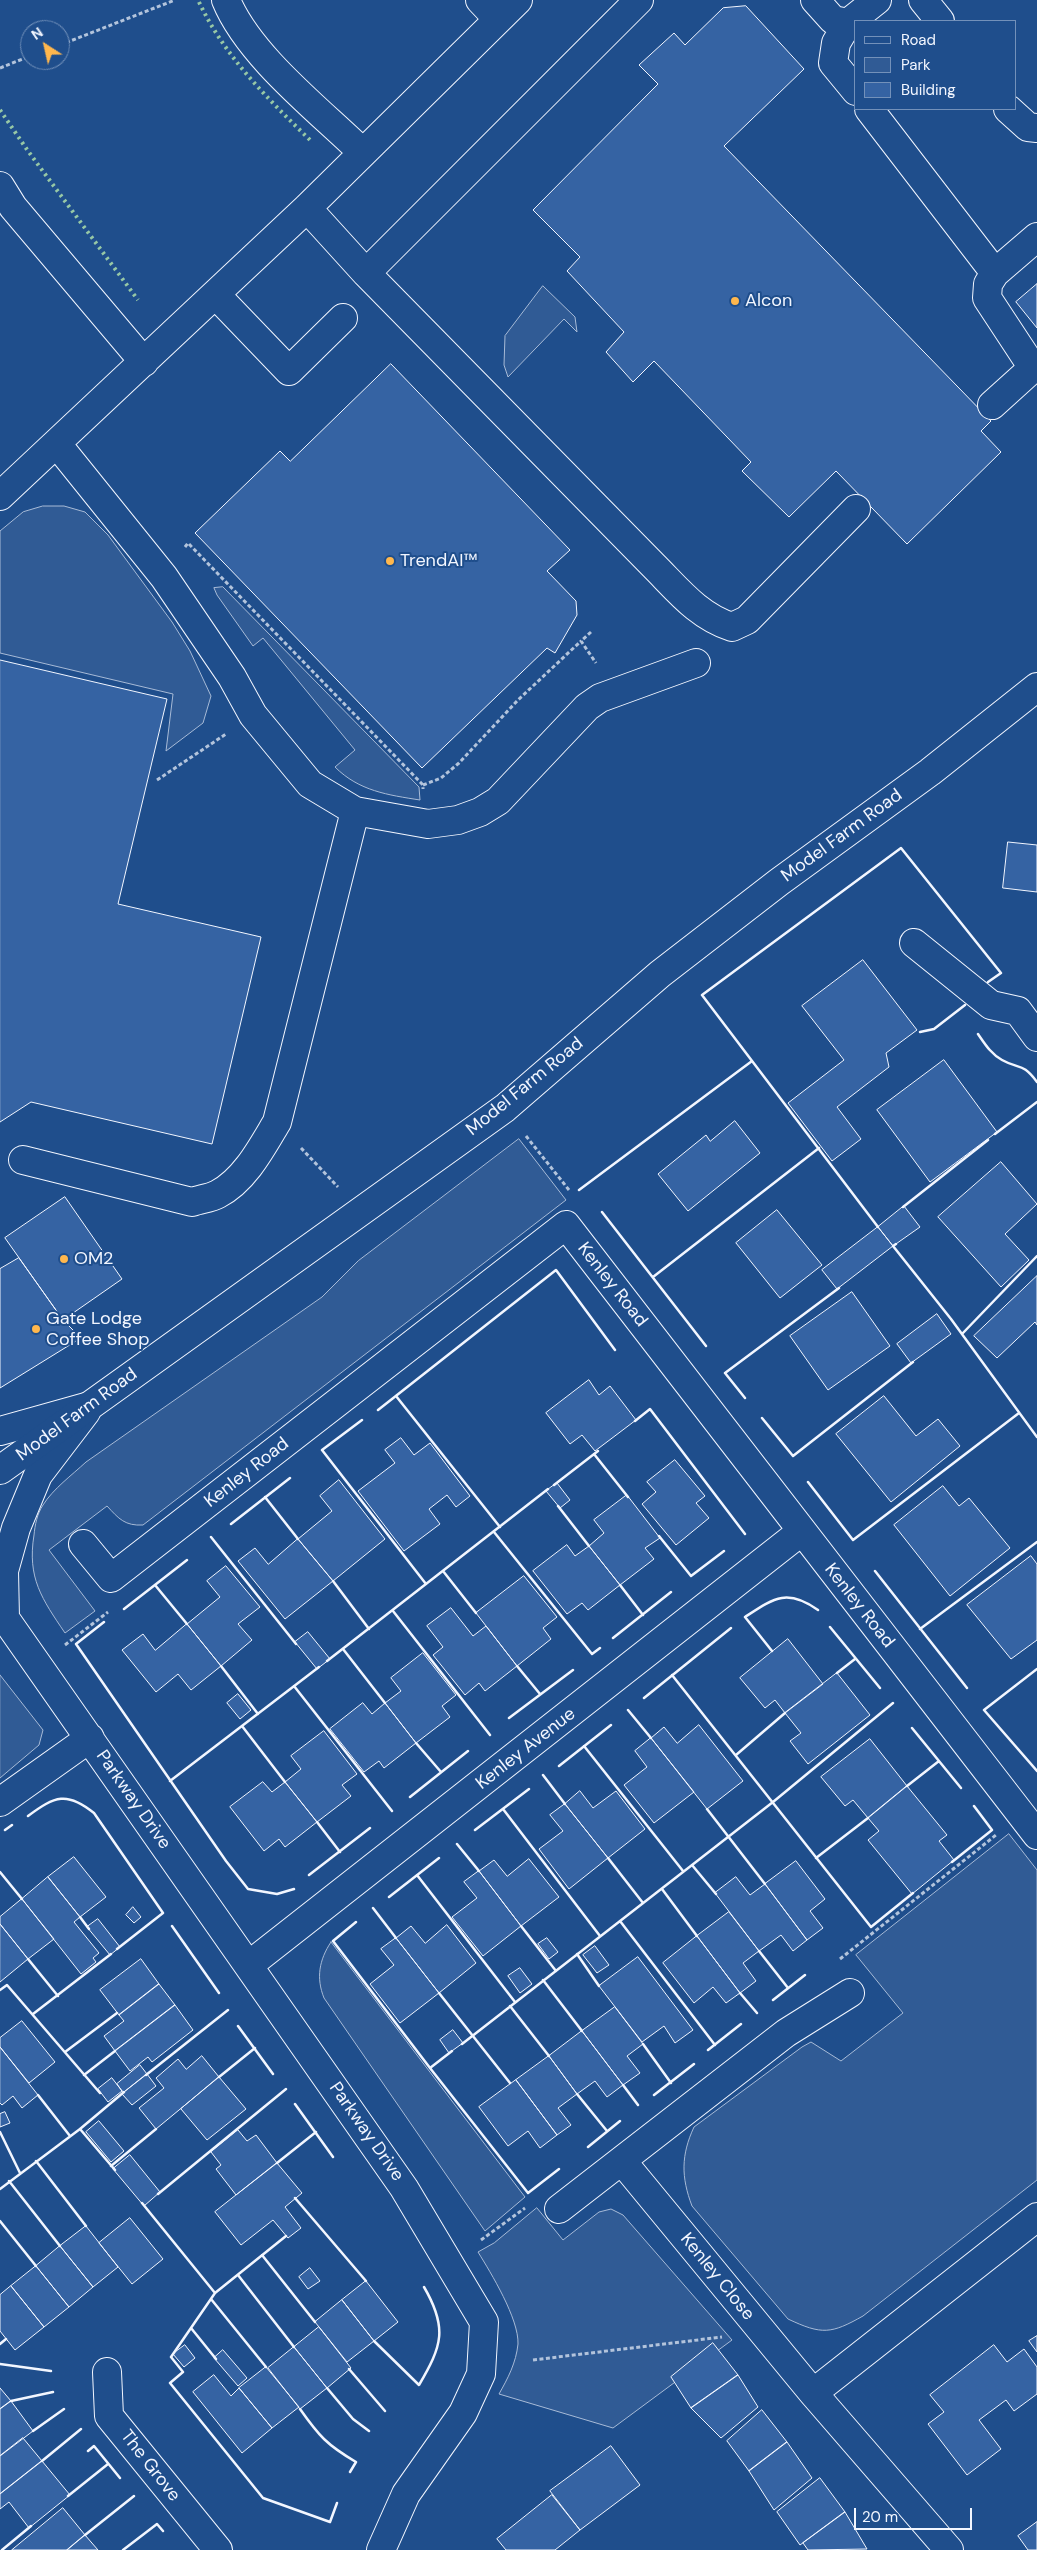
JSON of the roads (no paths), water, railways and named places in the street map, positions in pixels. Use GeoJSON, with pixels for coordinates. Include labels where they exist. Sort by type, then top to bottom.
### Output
{"type":"FeatureCollection","features":[{"type":"Feature","properties":{"kind":"street"},"geometry":{"type":"LineString","coordinates":[[226,0],[245,35],[263,57],[362,152]]}},
{"type":"Feature","properties":{"kind":"street"},"geometry":{"type":"LineString","coordinates":[[0,496],[307,208],[362,152],[489,10],[518,0]]}},
{"type":"Feature","properties":{"kind":"street"},"geometry":{"type":"LineString","coordinates":[[366,272],[640,0]]}},
{"type":"Feature","properties":{"kind":"street"},"geometry":{"type":"LineString","coordinates":[[815,0],[833,20],[848,22]]}},
{"type":"Feature","properties":{"kind":"street"},"geometry":{"type":"LineString","coordinates":[[854,89],[833,63],[836,43],[848,22],[877,0]]}},
{"type":"Feature","properties":{"kind":"street"},"geometry":{"type":"LineString","coordinates":[[923,0],[939,20]]}},
{"type":"Feature","properties":{"kind":"street"},"geometry":{"type":"LineString","coordinates":[[870,110],[995,273]]}},
{"type":"Feature","properties":{"kind":"street"},"geometry":{"type":"LineString","coordinates":[[1009,110],[1028,126],[1037,128]]}},
{"type":"Feature","properties":{"kind":"street"},"geometry":{"type":"LineString","coordinates":[[0,186],[13,207],[144,362]]}},
{"type":"Feature","properties":{"kind":"street"},"geometry":{"type":"LineString","coordinates":[[307,208],[366,272],[701,613],[716,622],[732,627],[747,620],[856,509]]}},
{"type":"Feature","properties":{"kind":"street"},"geometry":{"type":"LineString","coordinates":[[992,405],[1033,368],[987,298],[988,284],[995,273],[1037,237]]}},
{"type":"Feature","properties":{"kind":"street"},"geometry":{"type":"LineString","coordinates":[[216,295],[289,371],[343,318]]}},
{"type":"Feature","properties":{"kind":"street"},"geometry":{"type":"LineString","coordinates":[[57,444],[160,571],[232,676],[253,715],[310,784],[355,811],[428,824],[458,820],[480,812],[498,800],[587,707],[600,698],[696,663]]}},
{"type":"Feature","properties":{"kind":"street","name":"Model Farm Road"},"geometry":{"type":"LineString","coordinates":[[0,1470],[505,1108],[660,974],[779,882],[930,772],[1037,687]]}},
{"type":"Feature","properties":{"kind":"street"},"geometry":{"type":"LineString","coordinates":[[23,1160],[192,1202],[219,1194],[240,1176],[260,1152],[276,1122],[355,811]]}},
{"type":"Feature","properties":{"kind":"street"},"geometry":{"type":"LineString","coordinates":[[914,943],[991,1005],[1018,1011],[1037,1037]]}},
{"type":"Feature","properties":{"kind":"street","name":"Kenley Road"},"geometry":{"type":"LineString","coordinates":[[83,1544],[111,1578],[566,1225],[1037,1834]]}},
{"type":"Feature","properties":{"kind":"street"},"geometry":{"type":"LineString","coordinates":[[0,1430],[90,1406]]}},
{"type":"Feature","properties":{"kind":"street","name":"Parkway Drive"},"geometry":{"type":"LineString","coordinates":[[90,1406],[38,1475],[16,1528],[4,1571],[2,1615],[404,2188],[484,2322],[482,2374],[463,2413],[406,2494],[381,2550]]}},
{"type":"Feature","properties":{"kind":"street","name":"Kenley Avenue"},"geometry":{"type":"LineString","coordinates":[[248,1965],[802,1531]]}},
{"type":"Feature","properties":{"kind":"street","name":"Parkway Drive"},"geometry":{"type":"LineString","coordinates":[[0,1802],[90,1738]]}},
{"type":"Feature","properties":{"kind":"street"},"geometry":{"type":"LineString","coordinates":[[559,2209],[786,2033],[850,1993]]}},
{"type":"Feature","properties":{"kind":"street","name":"Kenley Close"},"geometry":{"type":"LineString","coordinates":[[622,2161],[813,2393],[949,2550]]}},
{"type":"Feature","properties":{"kind":"street"},"geometry":{"type":"LineString","coordinates":[[813,2393],[1037,2217]]}},
{"type":"Feature","properties":{"kind":"street","name":"The Grove"},"geometry":{"type":"LineString","coordinates":[[108,2372],[109,2416],[218,2550]]}},
{"type":"Feature","properties":{"kind":"place","name":"Alcon"},"geometry":{"type":"Point","coordinates":[735,301]}},
{"type":"Feature","properties":{"kind":"place","name":"TrendAI™"},"geometry":{"type":"Point","coordinates":[390,561]}},
{"type":"Feature","properties":{"kind":"place","name":"OM2"},"geometry":{"type":"Point","coordinates":[64,1259]}},
{"type":"Feature","properties":{"kind":"place","name":"Gate Lodge Coffee Shop"},"geometry":{"type":"Point","coordinates":[36,1329]}}]}
